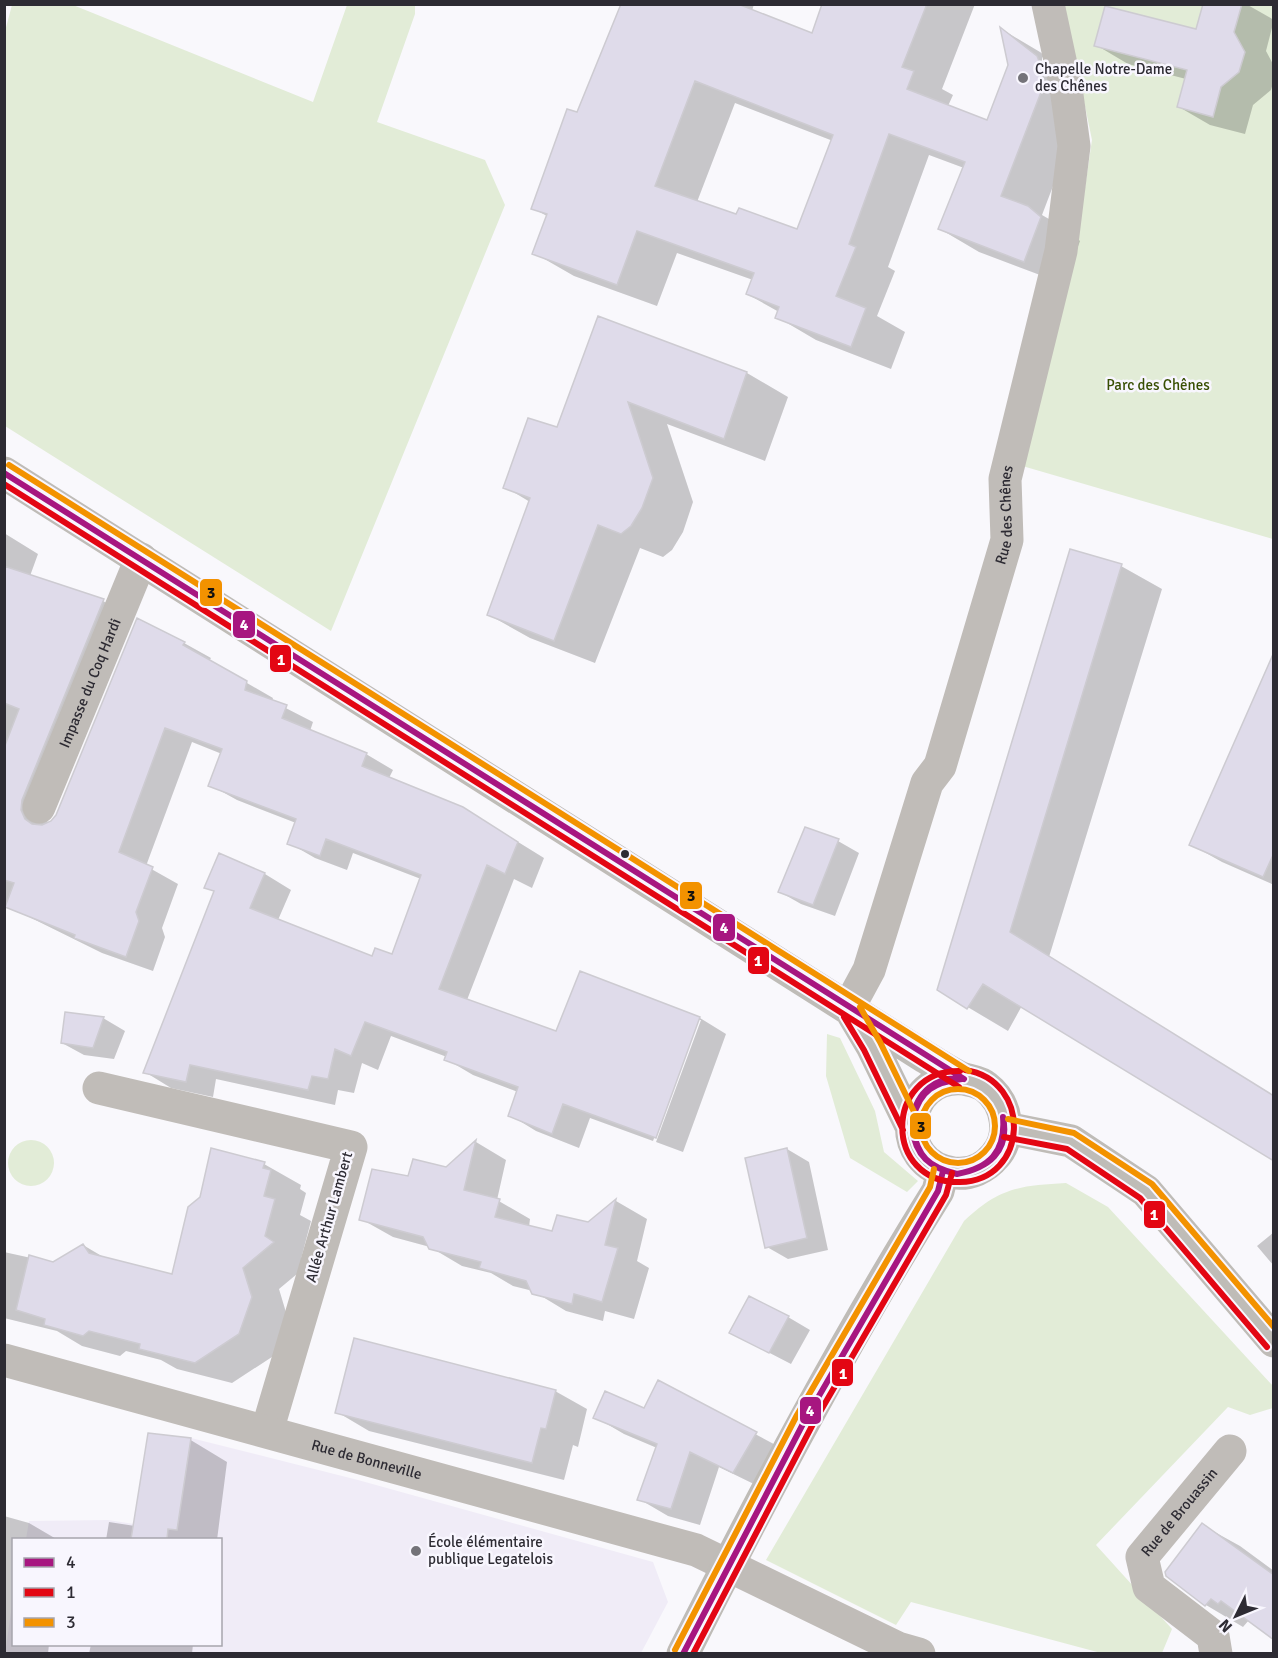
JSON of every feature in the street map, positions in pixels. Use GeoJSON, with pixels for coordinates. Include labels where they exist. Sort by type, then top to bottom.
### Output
{"type":"FeatureCollection","features":[{"type":"Feature","properties":{"kind":"main road"},"geometry":{"type":"LineString","coordinates":[[4,472],[963,1079],[985,1086],[997,1098],[1004,1112],[1006,1128],[996,1155],[985,1165],[972,1172],[943,1171],[928,1164],[917,1152],[911,1137],[915,1105],[925,1092],[938,1082],[963,1079]]}},
{"type":"Feature","properties":{"kind":"main road"},"geometry":{"type":"LineString","coordinates":[[849,1007],[872,1046],[911,1126]]}},
{"type":"Feature","properties":{"kind":"main road"},"geometry":{"type":"LineString","coordinates":[[1006,1128],[1071,1141],[1146,1191],[1274,1341]]}},
{"type":"Feature","properties":{"kind":"main road"},"geometry":{"type":"LineString","coordinates":[[682,1653],[874,1299],[938,1191],[943,1171]]}},
{"type":"Feature","properties":{"kind":"street","name":"Rue des Chênes"},"geometry":{"type":"LineString","coordinates":[[849,1007],[869,970],[927,783],[940,765],[1007,540],[1005,478],[1061,251],[1074,146],[1066,88],[1048,4]]}},
{"type":"Feature","properties":{"kind":"street","name":"Impasse du Coq Hardi"},"geometry":{"type":"LineString","coordinates":[[39,807],[141,559]]}},
{"type":"Feature","properties":{"kind":"street","name":"Allée Arthur Lambert"},"geometry":{"type":"LineString","coordinates":[[99,1088],[351,1147],[267,1431]]}},
{"type":"Feature","properties":{"kind":"street","name":"Rue de Bonneville"},"geometry":{"type":"LineString","coordinates":[[4,1360],[696,1550],[728,1565]]}},
{"type":"Feature","properties":{"kind":"street","name":"Rue de Brouassin"},"geometry":{"type":"LineString","coordinates":[[1216,1653],[1214,1636],[1149,1587],[1142,1557],[1230,1451]]}},
{"type":"Feature","properties":{"kind":"street"},"geometry":{"type":"LineString","coordinates":[[728,1565],[898,1648],[919,1653]]}},
{"type":"Feature","properties":{"kind":"shaded area","name":"École élémentaire publique Legatelois"},"geometry":{"type":"Polygon","coordinates":[[[148,1433],[191,1438],[358,1480],[653,1562],[668,1602],[641,1653],[5,1654],[12,1605],[12,1646],[222,1646],[222,1538],[26,1538],[29,1521],[108,1520],[134,1524],[148,1433]]]}},
{"type":"Feature","properties":{"kind":"green space"},"geometry":{"type":"Polygon","coordinates":[[[12,5],[73,5],[313,102],[347,5],[415,5],[415,14],[377,122],[485,160],[505,205],[331,631],[5,426],[4,35],[12,5]]]}},
{"type":"Feature","properties":{"kind":"green space","name":"Parc des Chênes"},"geometry":{"type":"Polygon","coordinates":[[[1064,5],[1273,5],[1273,539],[1019,465],[1077,242],[1092,140],[1064,5]]]}},
{"type":"Feature","properties":{"kind":"green space"},"geometry":{"type":"Polygon","coordinates":[[[827,1034],[840,1038],[875,1111],[884,1152],[918,1181],[907,1192],[850,1158],[826,1076],[827,1034]]]}},
{"type":"Feature","properties":{"kind":"green space"},"geometry":{"type":"Polygon","coordinates":[[[31,1140],[47,1147],[54,1163],[47,1179],[31,1186],[15,1179],[8,1163],[15,1147],[31,1140]]]}},
{"type":"Feature","properties":{"kind":"green space"},"geometry":{"type":"Polygon","coordinates":[[[1066,1183],[1108,1207],[1273,1386],[1273,1408],[1250,1415],[1228,1407],[1096,1545],[1172,1629],[1162,1653],[1101,1653],[911,1602],[896,1625],[766,1560],[964,1221],[989,1201],[1011,1190],[1035,1185],[1066,1183]]]}},
{"type":"Feature","properties":{"kind":"building"},"geometry":{"type":"Polygon","coordinates":[[[621,4],[738,4],[812,33],[822,4],[927,4],[902,67],[914,71],[907,89],[987,120],[1008,65],[1000,27],[1037,56],[1043,71],[1043,87],[1001,196],[1028,206],[1041,217],[1024,262],[938,229],[965,162],[889,134],[849,244],[856,247],[836,296],[866,308],[851,347],[775,318],[779,307],[746,294],[754,273],[637,231],[617,285],[532,254],[547,214],[531,209],[567,109],[577,112],[621,4]],[[695,81],[655,186],[736,214],[739,208],[797,229],[833,135],[695,81]]]}},
{"type":"Feature","properties":{"kind":"building"},"geometry":{"type":"Polygon","coordinates":[[[1203,4],[1242,4],[1234,32],[1245,52],[1239,72],[1221,87],[1213,117],[1177,107],[1187,70],[1094,46],[1105,6],[1196,29],[1203,4]]]}},
{"type":"Feature","properties":{"kind":"building"},"geometry":{"type":"Polygon","coordinates":[[[598,316],[747,372],[724,439],[628,402],[653,478],[642,508],[631,526],[621,534],[598,525],[554,641],[487,615],[530,498],[503,488],[528,418],[557,427],[598,316]]]}},
{"type":"Feature","properties":{"kind":"building"},"geometry":{"type":"Polygon","coordinates":[[[1070,549],[1122,564],[1010,932],[1274,1096],[1274,1161],[983,984],[967,1009],[937,990],[1070,549]]]}},
{"type":"Feature","properties":{"kind":"building"},"geometry":{"type":"Polygon","coordinates":[[[4,566],[104,599],[22,800],[21,810],[25,819],[32,824],[42,825],[51,821],[56,815],[137,618],[185,642],[183,645],[247,681],[245,690],[287,705],[282,718],[367,753],[362,766],[463,807],[518,842],[505,874],[487,865],[439,989],[556,1031],[580,971],[700,1017],[656,1138],[563,1104],[552,1134],[508,1116],[518,1087],[444,1060],[447,1052],[365,1022],[351,1056],[335,1049],[328,1079],[312,1076],[308,1090],[190,1065],[186,1082],[143,1073],[214,891],[204,888],[219,853],[265,873],[250,908],[372,956],[375,948],[392,954],[421,875],[326,839],[320,856],[287,844],[296,819],[208,786],[222,749],[165,728],[119,852],[153,867],[136,912],[139,921],[126,957],[74,938],[75,935],[5,907],[14,883],[4,880],[4,748],[19,709],[4,703],[4,566]]]}},
{"type":"Feature","properties":{"kind":"building"},"geometry":{"type":"Polygon","coordinates":[[[1274,652],[1274,853],[1263,877],[1189,845],[1274,652]]]}},
{"type":"Feature","properties":{"kind":"building"},"geometry":{"type":"Polygon","coordinates":[[[805,827],[839,839],[813,905],[778,892],[805,827]]]}},
{"type":"Feature","properties":{"kind":"building"},"geometry":{"type":"Polygon","coordinates":[[[65,1012],[104,1017],[93,1048],[61,1043],[65,1012]]]}},
{"type":"Feature","properties":{"kind":"building"},"geometry":{"type":"Polygon","coordinates":[[[476,1140],[464,1190],[500,1199],[495,1217],[552,1231],[557,1215],[588,1222],[616,1199],[605,1245],[618,1248],[602,1302],[574,1294],[572,1304],[532,1294],[526,1281],[479,1268],[481,1262],[429,1249],[423,1237],[359,1220],[372,1169],[408,1176],[413,1159],[446,1167],[476,1140]]]}},
{"type":"Feature","properties":{"kind":"building"},"geometry":{"type":"Polygon","coordinates":[[[211,1148],[265,1162],[263,1168],[271,1170],[264,1196],[275,1199],[265,1236],[274,1242],[243,1268],[252,1297],[239,1334],[195,1363],[139,1349],[140,1344],[89,1331],[83,1336],[44,1325],[45,1319],[16,1310],[29,1255],[53,1262],[83,1244],[89,1253],[172,1274],[188,1207],[200,1197],[211,1148]]]}},
{"type":"Feature","properties":{"kind":"building"},"geometry":{"type":"Polygon","coordinates":[[[787,1148],[807,1238],[765,1248],[745,1158],[787,1148]]]}},
{"type":"Feature","properties":{"kind":"building"},"geometry":{"type":"Polygon","coordinates":[[[749,1296],[789,1316],[769,1353],[729,1333],[749,1296]]]}},
{"type":"Feature","properties":{"kind":"building"},"geometry":{"type":"Polygon","coordinates":[[[354,1338],[556,1390],[546,1429],[541,1428],[532,1463],[335,1413],[354,1338]]]}},
{"type":"Feature","properties":{"kind":"building"},"geometry":{"type":"Polygon","coordinates":[[[658,1380],[757,1432],[733,1473],[690,1452],[671,1509],[637,1500],[657,1444],[593,1418],[605,1391],[644,1408],[658,1380]]]}},
{"type":"Feature","properties":{"kind":"building"},"geometry":{"type":"Polygon","coordinates":[[[148,1433],[191,1438],[177,1530],[168,1529],[167,1538],[131,1538],[148,1433]]]}},
{"type":"Feature","properties":{"kind":"building"},"geometry":{"type":"Polygon","coordinates":[[[1202,1523],[1274,1575],[1274,1640],[1221,1601],[1218,1604],[1211,1599],[1205,1606],[1166,1576],[1165,1572],[1202,1523]]]}},
{"type":"Feature","properties":{"kind":"transit line","name":"3"},"geometry":{"type":"LineString","coordinates":[[9,465],[969,1071]]}},
{"type":"Feature","properties":{"kind":"transit line","name":"4"},"geometry":{"type":"LineString","coordinates":[[4,473],[964,1079]]}},
{"type":"Feature","properties":{"kind":"transit line","name":"1"},"geometry":{"type":"LineString","coordinates":[[4,484],[959,1087]]}},
{"type":"Feature","properties":{"kind":"transit line","name":"3"},"geometry":{"type":"LineString","coordinates":[[860,1007],[880,1042],[919,1122]]}},
{"type":"Feature","properties":{"kind":"transit line","name":"1"},"geometry":{"type":"LineString","coordinates":[[844,1017],[864,1050],[903,1130]]}},
{"type":"Feature","properties":{"kind":"transit line","name":"1"},"geometry":{"type":"LineString","coordinates":[[960,1071],[935,1076],[917,1088],[906,1106],[902,1127],[906,1147],[917,1165],[935,1178],[960,1182],[983,1177],[999,1165],[1010,1149],[1014,1129],[1011,1110],[1003,1092],[987,1078],[965,1070]]}},
{"type":"Feature","properties":{"kind":"transit line","name":"4"},"geometry":{"type":"LineString","coordinates":[[913,1118],[918,1101],[929,1088],[944,1080],[962,1079]]}},
{"type":"Feature","properties":{"kind":"transit line","name":"4"},"geometry":{"type":"LineString","coordinates":[[913,1118],[924,1094],[930,1089],[944,1082],[962,1079]]}},
{"type":"Feature","properties":{"kind":"transit line","name":"3"},"geometry":{"type":"LineString","coordinates":[[965,1089],[985,1099],[993,1112],[995,1126],[993,1140],[985,1153],[972,1161],[951,1163],[931,1153],[923,1140],[921,1119],[931,1099],[944,1091],[965,1089]]}},
{"type":"Feature","properties":{"kind":"transit line","name":"4"},"geometry":{"type":"LineString","coordinates":[[957,1174],[978,1167],[993,1156],[1002,1140],[1003,1117]]}},
{"type":"Feature","properties":{"kind":"transit line","name":"4"},"geometry":{"type":"LineString","coordinates":[[957,1174],[987,1163],[1000,1149],[1003,1140],[1003,1117]]}},
{"type":"Feature","properties":{"kind":"transit line","name":"3"},"geometry":{"type":"LineString","coordinates":[[1008,1119],[1074,1133],[1152,1184],[1274,1327]]}},
{"type":"Feature","properties":{"kind":"transit line","name":"4"},"geometry":{"type":"LineString","coordinates":[[912,1127],[917,1146],[926,1159],[939,1168],[957,1174]]}},
{"type":"Feature","properties":{"kind":"transit line","name":"4"},"geometry":{"type":"LineString","coordinates":[[912,1127],[920,1153],[939,1168],[957,1174]]}},
{"type":"Feature","properties":{"kind":"transit line","name":"1"},"geometry":{"type":"LineString","coordinates":[[1004,1137],[1067,1149],[1140,1198],[1267,1347]]}},
{"type":"Feature","properties":{"kind":"transit line","name":"3"},"geometry":{"type":"LineString","coordinates":[[675,1650],[797,1415],[930,1187],[934,1169]]}},
{"type":"Feature","properties":{"kind":"transit line","name":"4"},"geometry":{"type":"LineString","coordinates":[[683,1654],[805,1420],[938,1191],[943,1171]]}},
{"type":"Feature","properties":{"kind":"transit line","name":"1"},"geometry":{"type":"LineString","coordinates":[[693,1654],[813,1424],[946,1195],[952,1173]]}},
{"type":"Feature","properties":{"kind":"place","name":"Chapelle Notre-Dame des Chênes"},"geometry":{"type":"Point","coordinates":[1023,78]}},
{"type":"Feature","properties":{"kind":"place","name":"École élémentaire publique Legatelois"},"geometry":{"type":"Point","coordinates":[416,1551]}}]}
